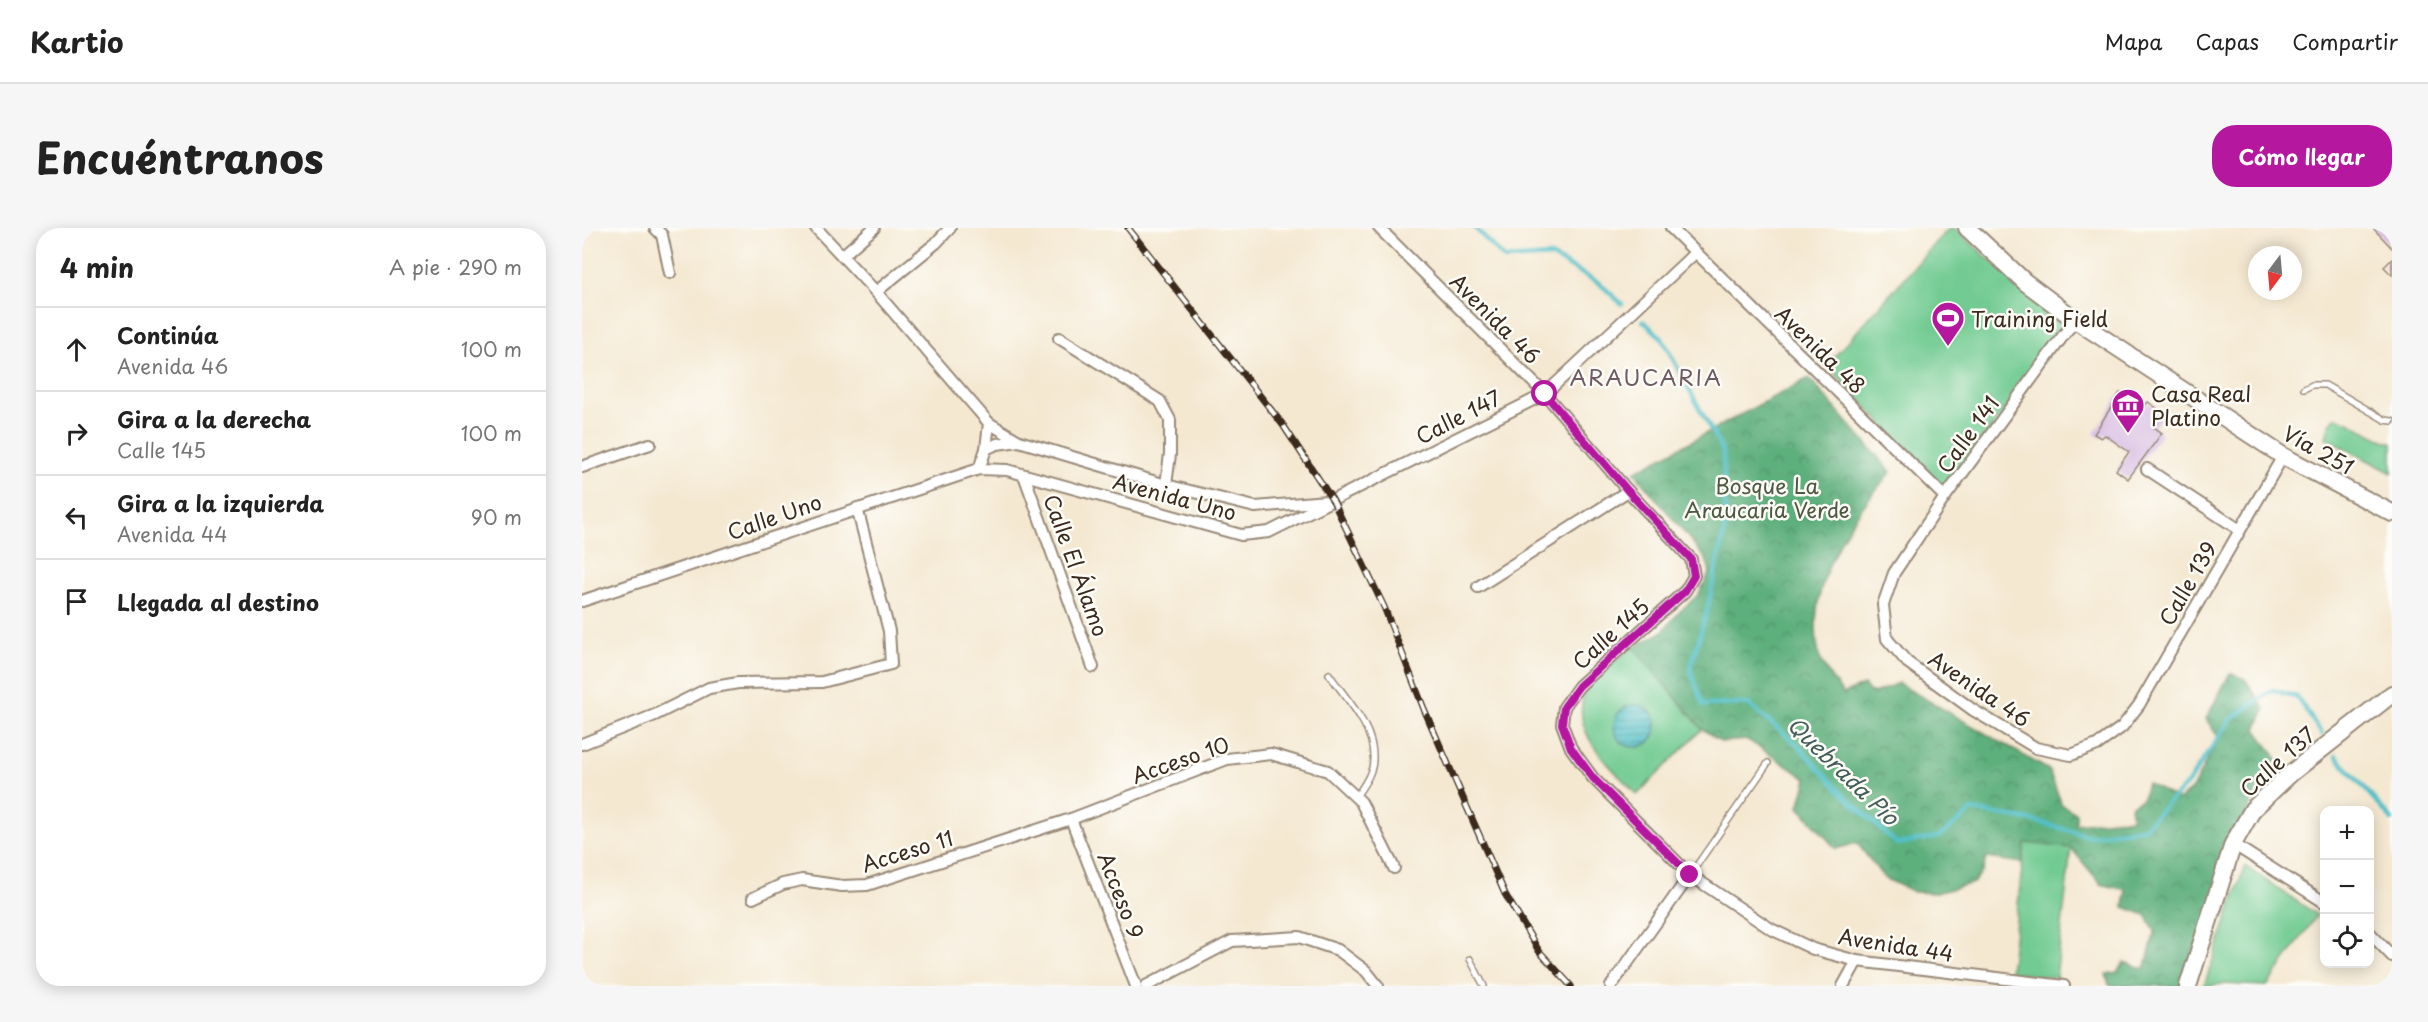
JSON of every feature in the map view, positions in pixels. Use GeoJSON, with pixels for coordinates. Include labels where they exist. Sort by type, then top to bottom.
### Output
{"type":"FeatureCollection","features":[{"type":"Feature","properties":{"kind":"main road","name":"Vía 251"},"geometry":{"type":"LineString","coordinates":[[1967,228],[2025,282],[2077,321],[2283,456],[2392,513]]}},
{"type":"Feature","properties":{"kind":"main road","name":"Calle 137"},"geometry":{"type":"LineString","coordinates":[[2188,986],[2233,844],[2253,810],[2290,774],[2392,694]]}},
{"type":"Feature","properties":{"kind":"street"},"geometry":{"type":"LineString","coordinates":[[655,228],[662,235],[670,273]]}},
{"type":"Feature","properties":{"kind":"street","name":"Avenida Uno"},"geometry":{"type":"LineString","coordinates":[[816,228],[876,292],[989,423],[1019,441],[1166,485],[1255,507],[1333,501]]}},
{"type":"Feature","properties":{"kind":"street"},"geometry":{"type":"LineString","coordinates":[[842,256],[874,228]]}},
{"type":"Feature","properties":{"kind":"street"},"geometry":{"type":"LineString","coordinates":[[876,292],[936,243],[950,228]]}},
{"type":"Feature","properties":{"kind":"street","name":"Avenida 46"},"geometry":{"type":"LineString","coordinates":[[1378,228],[1545,394],[1628,491],[1691,559],[1694,576]]}},
{"type":"Feature","properties":{"kind":"street","name":"Avenida 48"},"geometry":{"type":"LineString","coordinates":[[1671,228],[1945,497]]}},
{"type":"Feature","properties":{"kind":"street","name":"Calle 147"},"geometry":{"type":"LineString","coordinates":[[1333,501],[1545,394],[1695,253]]}},
{"type":"Feature","properties":{"kind":"street","name":"Calle 141"},"geometry":{"type":"LineString","coordinates":[[1894,573],[1945,497],[2068,328],[2077,321]]}},
{"type":"Feature","properties":{"kind":"street"},"geometry":{"type":"LineString","coordinates":[[1059,338],[1160,401],[1170,420],[1170,454],[1166,485]]}},
{"type":"Feature","properties":{"kind":"street"},"geometry":{"type":"LineString","coordinates":[[979,469],[985,451],[989,423]]}},
{"type":"Feature","properties":{"kind":"street"},"geometry":{"type":"LineString","coordinates":[[985,451],[997,444],[1019,441]]}},
{"type":"Feature","properties":{"kind":"street"},"geometry":{"type":"LineString","coordinates":[[582,467],[650,444]]}},
{"type":"Feature","properties":{"kind":"street"},"geometry":{"type":"LineString","coordinates":[[985,451],[990,460],[1007,470]]}},
{"type":"Feature","properties":{"kind":"street","name":"Calle 139"},"geometry":{"type":"LineString","coordinates":[[2122,727],[2139,705],[2283,456]]}},
{"type":"Feature","properties":{"kind":"street","name":"Avenida Uno"},"geometry":{"type":"LineString","coordinates":[[979,469],[1007,470],[1241,535],[1269,532],[1333,501]]}},
{"type":"Feature","properties":{"kind":"street","name":"Calle Uno"},"geometry":{"type":"LineString","coordinates":[[582,601],[979,469]]}},
{"type":"Feature","properties":{"kind":"street"},"geometry":{"type":"LineString","coordinates":[[2147,469],[2240,530]]}},
{"type":"Feature","properties":{"kind":"street","name":"Calle El Álamo"},"geometry":{"type":"LineString","coordinates":[[1024,475],[1093,667]]}},
{"type":"Feature","properties":{"kind":"street"},"geometry":{"type":"LineString","coordinates":[[1478,587],[1628,491]]}},
{"type":"Feature","properties":{"kind":"street"},"geometry":{"type":"LineString","coordinates":[[582,744],[655,715],[709,688],[738,683],[822,682],[891,664],[889,631],[857,508]]}},
{"type":"Feature","properties":{"kind":"street","name":"Avenida 46"},"geometry":{"type":"LineString","coordinates":[[1894,573],[1883,605],[1887,639],[1907,662],[1973,710],[2036,748],[2071,755],[2097,745],[2122,727]]}},
{"type":"Feature","properties":{"kind":"street","name":"Calle 145"},"geometry":{"type":"LineString","coordinates":[[1562,724],[1564,707],[1579,686],[1685,591],[1694,576]]}},
{"type":"Feature","properties":{"kind":"street","name":"Avenida 44"},"geometry":{"type":"LineString","coordinates":[[1562,724],[1571,748],[1593,778],[1690,875],[1771,929],[1813,949],[1857,961],[2028,984],[2064,986]]}},
{"type":"Feature","properties":{"kind":"street","name":"Acceso 10"},"geometry":{"type":"LineString","coordinates":[[1071,819],[1227,759],[1271,754],[1328,771],[1361,802],[1394,868]]}},
{"type":"Feature","properties":{"kind":"street","name":"Acceso 11"},"geometry":{"type":"LineString","coordinates":[[753,898],[783,884],[802,880],[842,886],[867,885],[1071,819]]}},
{"type":"Feature","properties":{"kind":"street","name":"Acceso 9"},"geometry":{"type":"LineString","coordinates":[[1071,819],[1137,986]]}},
{"type":"Feature","properties":{"kind":"street"},"geometry":{"type":"LineString","coordinates":[[2233,844],[2320,899]]}},
{"type":"Feature","properties":{"kind":"street"},"geometry":{"type":"LineString","coordinates":[[1611,986],[1690,875]]}},
{"type":"Feature","properties":{"kind":"street"},"geometry":{"type":"LineString","coordinates":[[1146,986],[1232,941],[1299,937],[1338,950],[1366,971],[1378,986]]}},
{"type":"Feature","properties":{"kind":"street"},"geometry":{"type":"LineString","coordinates":[[2374,937],[2392,956]]}},
{"type":"Feature","properties":{"kind":"street"},"geometry":{"type":"LineString","coordinates":[[1843,986],[1857,961]]}},
{"type":"Feature","properties":{"kind":"lane"},"geometry":{"type":"LineString","coordinates":[[2304,389],[2312,385],[2325,385],[2392,422]]}},
{"type":"Feature","properties":{"kind":"lane"},"geometry":{"type":"LineString","coordinates":[[1329,674],[1366,726],[1372,743],[1373,761],[1369,776],[1356,797]]}},
{"type":"Feature","properties":{"kind":"lane"},"geometry":{"type":"LineString","coordinates":[[1690,875],[1768,763]]}},
{"type":"Feature","properties":{"kind":"lane"},"geometry":{"type":"LineString","coordinates":[[1470,959],[1484,986]]}},
{"type":"Feature","properties":{"kind":"green space","name":"Training Field"},"geometry":{"type":"Polygon","coordinates":[[[1949,228],[1954,228],[2068,329],[1944,490],[1827,365],[1949,228]]]}},
{"type":"Feature","properties":{"kind":"green space","name":"Bosque La Araucaria Verde"},"geometry":{"type":"Polygon","coordinates":[[[1809,378],[1891,472],[1845,533],[1833,556],[1818,604],[1816,629],[1819,655],[1826,670],[1843,694],[1864,685],[1872,694],[1898,683],[2049,770],[2062,805],[2076,813],[2076,824],[2132,818],[2130,806],[2143,798],[2147,783],[2179,800],[2192,789],[2219,738],[2206,719],[2230,673],[2245,679],[2265,709],[2256,729],[2282,766],[2270,770],[2258,788],[2233,844],[2188,986],[2109,985],[2106,974],[2117,972],[2124,962],[2145,969],[2155,931],[2146,915],[2124,907],[2126,890],[2101,884],[2071,848],[2026,843],[2023,863],[1986,858],[1983,871],[1973,883],[1936,893],[1914,892],[1884,878],[1857,843],[1836,849],[1799,807],[1807,779],[1748,740],[1721,742],[1702,729],[1633,647],[1662,632],[1698,595],[1710,572],[1706,559],[1634,472],[1809,378]]]}},
{"type":"Feature","properties":{"kind":"green space"},"geometry":{"type":"Polygon","coordinates":[[[2336,417],[2392,443],[2392,473],[2326,438],[2329,425],[2336,417]]]}},
{"type":"Feature","properties":{"kind":"green space"},"geometry":{"type":"Polygon","coordinates":[[[1633,647],[1702,729],[1637,795],[1594,746],[1586,732],[1582,718],[1582,703],[1588,687],[1603,671],[1633,647]]]}},
{"type":"Feature","properties":{"kind":"green space"},"geometry":{"type":"Polygon","coordinates":[[[2025,843],[2071,848],[2056,978],[2010,972],[2025,843]]]}},
{"type":"Feature","properties":{"kind":"green space"},"geometry":{"type":"Polygon","coordinates":[[[2245,866],[2317,915],[2267,986],[2223,984],[2204,986],[2245,866]]]}},
{"type":"Feature","properties":{"kind":"water"},"geometry":{"type":"Polygon","coordinates":[[[1635,705],[1650,711],[1656,726],[1650,741],[1635,747],[1620,741],[1614,726],[1620,711],[1635,705]]]}},
{"type":"Feature","properties":{"kind":"building"},"geometry":{"type":"Polygon","coordinates":[[[2373,228],[2392,228],[2392,248],[2373,228]]]}},
{"type":"Feature","properties":{"kind":"building"},"geometry":{"type":"Polygon","coordinates":[[[2392,259],[2392,275],[2384,267],[2392,259]]]}},
{"type":"Feature","properties":{"kind":"building","name":"Casa Real Platino"},"geometry":{"type":"Polygon","coordinates":[[[2134,391],[2130,401],[2136,404],[2134,408],[2142,409],[2148,402],[2164,413],[2154,427],[2162,433],[2128,479],[2116,470],[2129,452],[2105,435],[2101,438],[2094,434],[2120,393],[2134,391]]]}},
{"type":"Feature","properties":{"kind":"waterway","name":"Quebrada Pío"},"geometry":{"type":"LineString","coordinates":[[1475,228],[1505,259],[1551,256],[1599,283],[1622,304]]}},
{"type":"Feature","properties":{"kind":"waterway","name":"Quebrada Pío"},"geometry":{"type":"LineString","coordinates":[[1643,321],[1661,337],[1723,452],[1726,523],[1707,611],[1690,669],[1703,705],[1748,704],[1797,744],[1843,794],[1897,844],[1939,837],[1973,810],[2035,821],[2089,836],[2144,828],[2188,783],[2230,720],[2273,690],[2297,697],[2322,734]]}},
{"type":"Feature","properties":{"kind":"waterway","name":"Quebrada Pío"},"geometry":{"type":"LineString","coordinates":[[2336,756],[2392,820]]}},
{"type":"Feature","properties":{"kind":"railway"},"geometry":{"type":"LineString","coordinates":[[1128,228],[1283,425],[1333,501],[1384,607],[1424,709],[1505,894],[1539,951],[1571,986]]}},
{"type":"Feature","properties":{"kind":"place","name":"Training Field"},"geometry":{"type":"Point","coordinates":[1948,347]}},
{"type":"Feature","properties":{"kind":"place","name":"Casa Real Platino"},"geometry":{"type":"Point","coordinates":[2128,434]}},
{"type":"Feature","properties":{"kind":"district","name":"ARAUCARIA"},"geometry":{"type":"Point","coordinates":[1646,376]}},
{"type":"Feature","properties":{"kind":"route"},"geometry":{"type":"LineString","coordinates":[[1545,394],[1628,491],[1691,559],[1694,576],[1685,591],[1579,686],[1564,707],[1562,724],[1571,748],[1593,778],[1690,875]]}}]}
